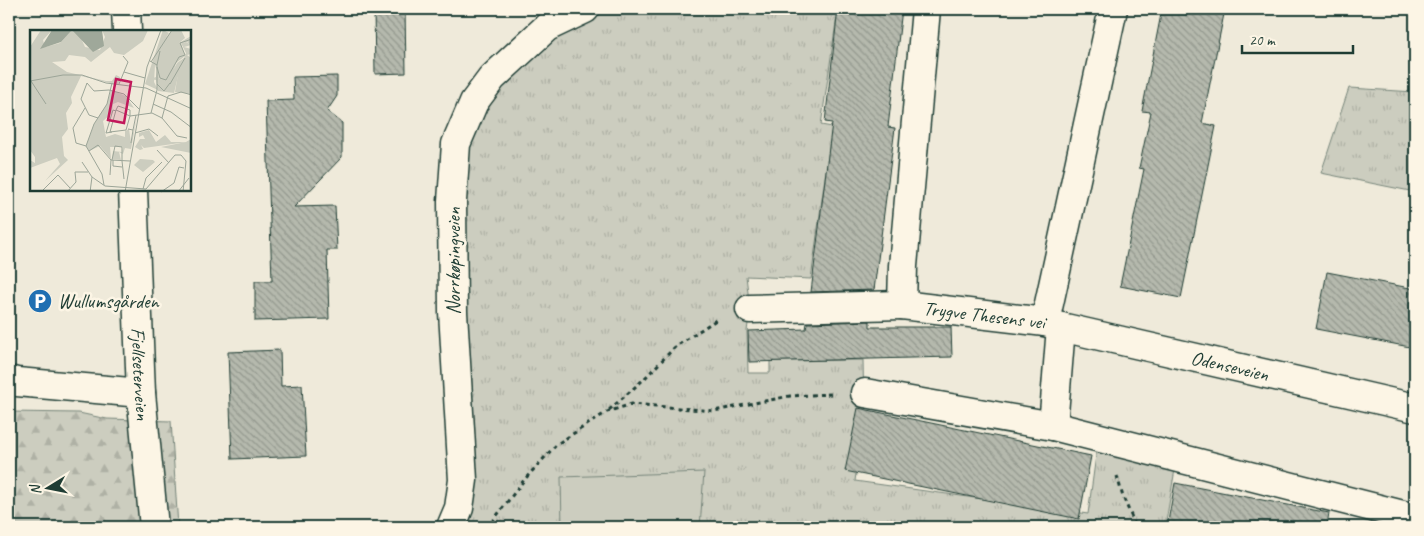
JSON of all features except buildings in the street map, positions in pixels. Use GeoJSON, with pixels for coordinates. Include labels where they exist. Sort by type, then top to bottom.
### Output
{"type":"FeatureCollection","features":[{"type":"Feature","properties":{"kind":"street"},"geometry":{"type":"LineString","coordinates":[[126,9],[127,30]]}},
{"type":"Feature","properties":{"kind":"street","name":"Norrkøpingveien"},"geometry":{"type":"LineString","coordinates":[[451,527],[460,508],[463,480],[452,312],[452,201],[456,144],[474,102],[492,78],[547,18],[585,9]]}},
{"type":"Feature","properties":{"kind":"street","name":"Trygve Thesens vei"},"geometry":{"type":"LineString","coordinates":[[926,9],[903,266],[902,305],[1053,324],[1113,9]]}},
{"type":"Feature","properties":{"kind":"street","name":"Fjellseterveien"},"geometry":{"type":"LineString","coordinates":[[133,191],[142,393],[154,527]]}},
{"type":"Feature","properties":{"kind":"street"},"geometry":{"type":"LineString","coordinates":[[750,309],[902,305]]}},
{"type":"Feature","properties":{"kind":"street"},"geometry":{"type":"LineString","coordinates":[[1053,324],[1053,426]]}},
{"type":"Feature","properties":{"kind":"street","name":"Odenseveien"},"geometry":{"type":"LineString","coordinates":[[1053,324],[1415,408]]}},
{"type":"Feature","properties":{"kind":"street"},"geometry":{"type":"LineString","coordinates":[[9,380],[142,393]]}},
{"type":"Feature","properties":{"kind":"street"},"geometry":{"type":"LineString","coordinates":[[865,393],[1053,426],[1415,518]]}},
{"type":"Feature","properties":{"kind":"path"},"geometry":{"type":"LineString","coordinates":[[488,527],[524,480],[557,444],[607,412],[643,380],[676,346],[729,312],[750,309]]}},
{"type":"Feature","properties":{"kind":"path"},"geometry":{"type":"LineString","coordinates":[[607,412],[632,404],[714,411],[790,396],[865,393]]}},
{"type":"Feature","properties":{"kind":"path"},"geometry":{"type":"LineString","coordinates":[[1107,440],[1122,497],[1136,527]]}},
{"type":"Feature","properties":{"kind":"green space"},"geometry":{"type":"Polygon","coordinates":[[[577,9],[838,9],[821,125],[832,127],[811,279],[746,276],[750,309],[747,331],[748,373],[770,373],[770,361],[863,360],[864,415],[855,481],[1088,514],[1097,448],[1177,458],[1165,527],[447,527],[464,165],[492,78],[577,9]]]}},
{"type":"Feature","properties":{"kind":"green space"},"geometry":{"type":"Polygon","coordinates":[[[1349,88],[1415,92],[1415,192],[1321,173],[1349,88]]]}},
{"type":"Feature","properties":{"kind":"green space"},"geometry":{"type":"Polygon","coordinates":[[[9,412],[79,413],[107,419],[171,421],[178,527],[9,527],[9,412]]]}},
{"type":"Feature","properties":{"kind":"green space"},"geometry":{"type":"Polygon","coordinates":[[[704,472],[700,527],[562,527],[561,477],[704,472]]]}},
{"type":"Feature","properties":{"kind":"place","name":"Wullumsgården"},"geometry":{"type":"Point","coordinates":[40,301]}}]}
